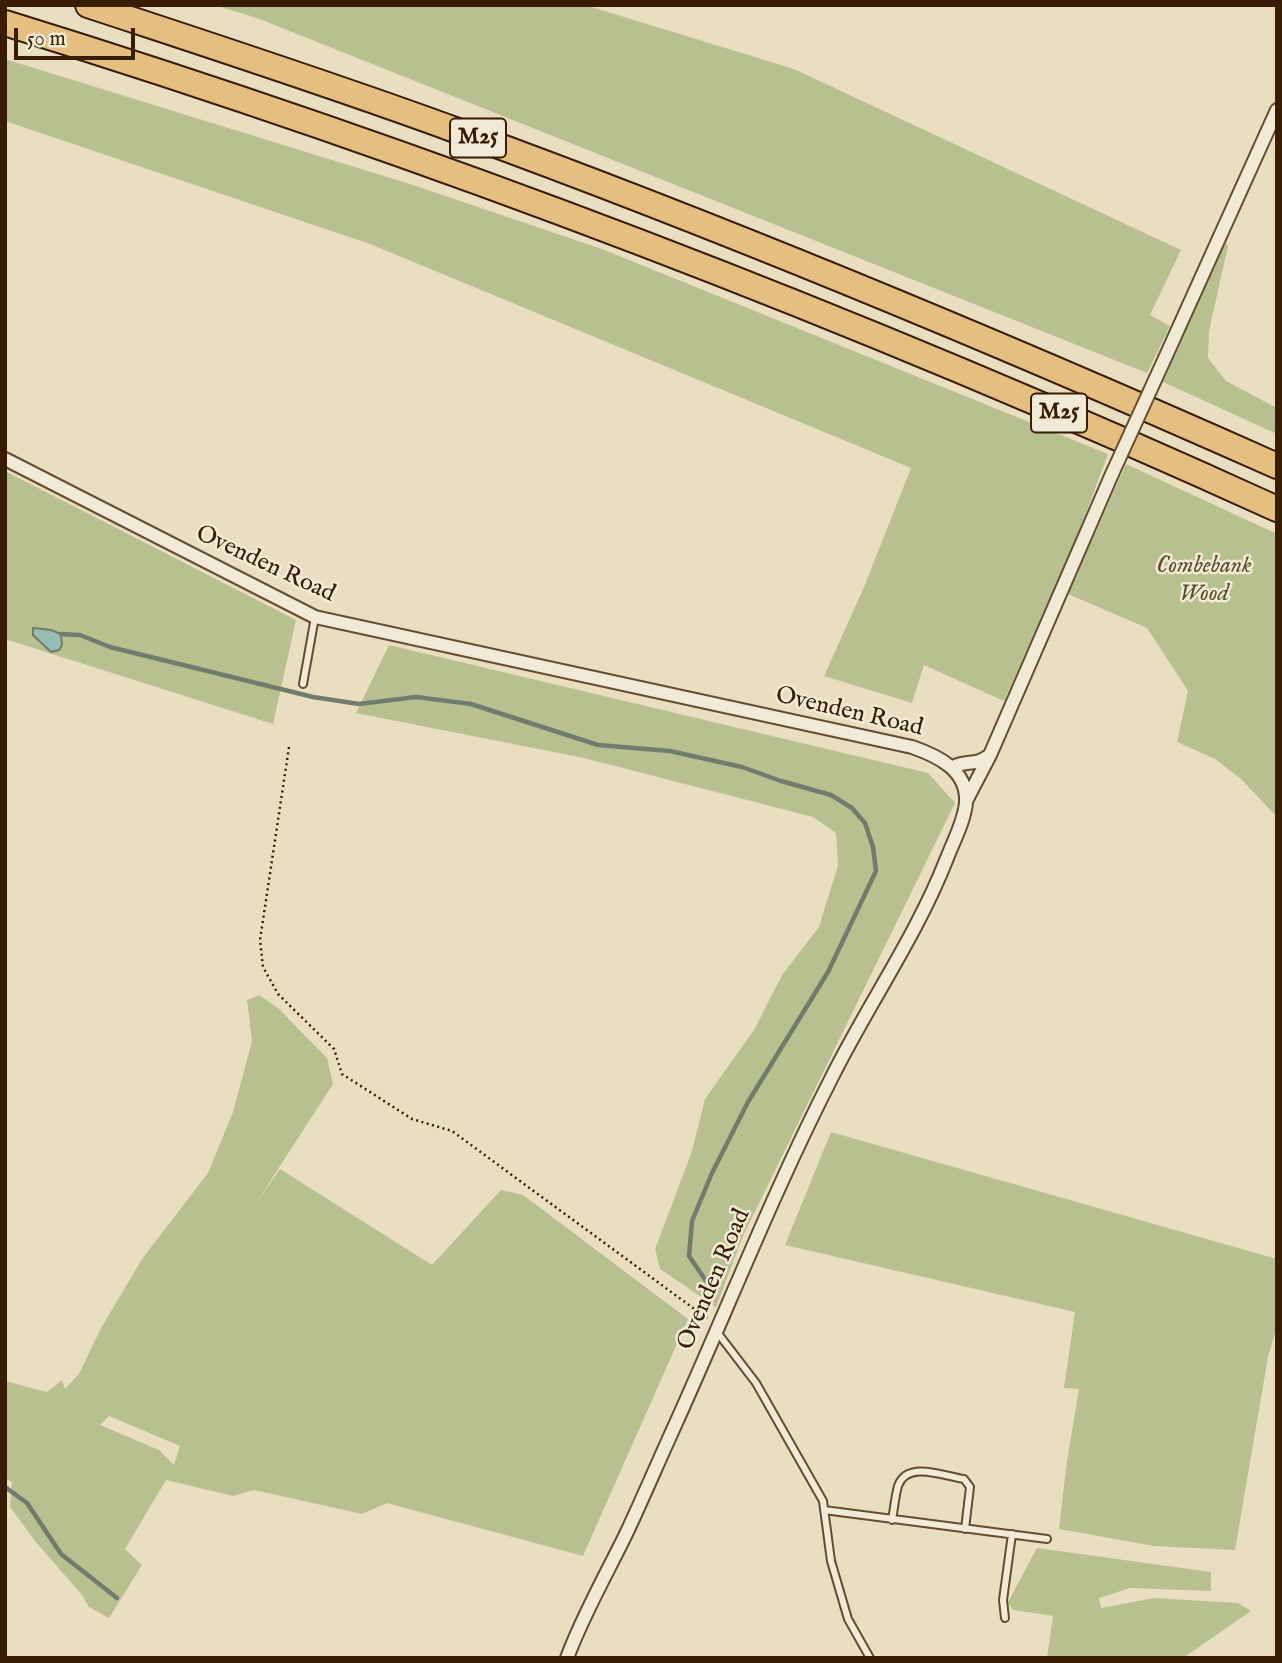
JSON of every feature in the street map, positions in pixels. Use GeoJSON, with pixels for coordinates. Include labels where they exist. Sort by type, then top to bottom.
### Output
{"type":"FeatureCollection","features":[{"type":"Feature","properties":{"kind":"highway","name":"M25"},"geometry":{"type":"LineString","coordinates":[[88,5],[355,94],[664,209],[1060,370],[1277,466]]}},
{"type":"Feature","properties":{"kind":"highway","name":"M25"},"geometry":{"type":"LineString","coordinates":[[5,23],[349,136],[612,232],[884,339],[1277,509]]}},
{"type":"Feature","properties":{"kind":"street","name":"Ovenden Road"},"geometry":{"type":"LineString","coordinates":[[567,1658],[580,1623],[626,1534],[718,1330],[770,1204],[832,1076],[938,882],[962,821],[966,801],[990,755],[1112,474],[1277,110]]}},
{"type":"Feature","properties":{"kind":"street","name":"Ovenden Road"},"geometry":{"type":"LineString","coordinates":[[5,458],[315,617],[912,747],[944,760],[953,767]]}},
{"type":"Feature","properties":{"kind":"street"},"geometry":{"type":"LineString","coordinates":[[966,801],[962,781],[953,767],[960,763],[980,762],[990,755]]}},
{"type":"Feature","properties":{"kind":"lane"},"geometry":{"type":"LineString","coordinates":[[303,684],[315,617]]}},
{"type":"Feature","properties":{"kind":"lane"},"geometry":{"type":"LineString","coordinates":[[718,1330],[756,1383],[822,1502],[831,1561],[848,1619],[870,1658]]}},
{"type":"Feature","properties":{"kind":"lane"},"geometry":{"type":"LineString","coordinates":[[892,1520],[898,1485],[904,1476],[915,1471],[964,1479],[970,1487],[965,1529]]}},
{"type":"Feature","properties":{"kind":"lane"},"geometry":{"type":"LineString","coordinates":[[824,1510],[1047,1539]]}},
{"type":"Feature","properties":{"kind":"lane"},"geometry":{"type":"LineString","coordinates":[[1005,1618],[1003,1600],[1012,1534]]}},
{"type":"Feature","properties":{"kind":"path"},"geometry":{"type":"LineString","coordinates":[[289,747],[260,940],[263,967],[278,994],[334,1049],[342,1074],[412,1119],[452,1131],[718,1330]]}},
{"type":"Feature","properties":{"kind":"green space"},"geometry":{"type":"Polygon","coordinates":[[[214,5],[585,5],[794,69],[1181,250],[1150,315],[1170,326],[1147,373],[257,18],[214,5]]]}},
{"type":"Feature","properties":{"kind":"green space"},"geometry":{"type":"Polygon","coordinates":[[[5,59],[413,185],[602,249],[1108,454],[1077,537],[1004,701],[924,665],[912,703],[824,676],[864,587],[911,468],[370,244],[5,121],[5,59]]]}},
{"type":"Feature","properties":{"kind":"green space"},"geometry":{"type":"Polygon","coordinates":[[[1225,242],[1228,246],[1209,331],[1208,358],[1226,381],[1277,408],[1277,434],[1163,382],[1225,242]]]}},
{"type":"Feature","properties":{"kind":"green space","name":"Combebank Wood"},"geometry":{"type":"Polygon","coordinates":[[[1126,464],[1277,534],[1277,817],[1241,779],[1215,759],[1177,742],[1188,691],[1147,628],[1068,594],[1126,464]]]}},
{"type":"Feature","properties":{"kind":"green space"},"geometry":{"type":"Polygon","coordinates":[[[5,471],[296,620],[273,724],[5,639],[5,471]]]}},
{"type":"Feature","properties":{"kind":"green space"},"geometry":{"type":"Polygon","coordinates":[[[389,645],[928,773],[955,803],[743,1236],[716,1307],[660,1269],[655,1249],[691,1154],[705,1099],[754,1030],[782,975],[819,927],[838,865],[836,833],[813,817],[584,758],[356,713],[389,645]]]}},
{"type":"Feature","properties":{"kind":"green space"},"geometry":{"type":"Polygon","coordinates":[[[259,995],[278,1008],[327,1058],[333,1084],[256,1203],[280,1169],[432,1265],[501,1190],[523,1195],[688,1319],[583,1556],[387,1503],[362,1514],[254,1490],[233,1496],[166,1480],[125,1549],[142,1565],[109,1618],[89,1607],[10,1507],[12,1482],[5,1478],[5,1381],[47,1392],[62,1380],[65,1389],[79,1374],[100,1330],[142,1259],[208,1173],[233,1112],[252,1041],[247,1000],[259,995]],[[109,1416],[100,1425],[159,1450],[174,1465],[180,1446],[109,1416]]]}},
{"type":"Feature","properties":{"kind":"green space"},"geometry":{"type":"Polygon","coordinates":[[[831,1132],[1277,1259],[1277,1326],[1268,1357],[1235,1550],[1154,1546],[1059,1529],[1079,1389],[1064,1388],[1075,1312],[785,1245],[831,1132]]]}},
{"type":"Feature","properties":{"kind":"green space"},"geometry":{"type":"Polygon","coordinates":[[[1037,1548],[1211,1572],[1211,1591],[1130,1588],[1099,1598],[1101,1608],[1154,1598],[1238,1603],[1251,1611],[1183,1658],[1047,1658],[1053,1616],[1013,1610],[1008,1602],[1037,1548]]]}},
{"type":"Feature","properties":{"kind":"water"},"geometry":{"type":"Polygon","coordinates":[[[33,628],[61,634],[62,645],[59,650],[51,652],[33,635],[33,628]]]}},
{"type":"Feature","properties":{"kind":"waterway"},"geometry":{"type":"LineString","coordinates":[[61,634],[80,635],[110,647],[313,697],[359,704],[416,697],[471,704],[598,745],[670,751],[742,767],[831,795],[852,808],[865,823],[873,847],[876,871],[828,972],[748,1102],[712,1173],[692,1221],[689,1256],[713,1291]]}},
{"type":"Feature","properties":{"kind":"waterway"},"geometry":{"type":"LineString","coordinates":[[5,1487],[27,1503],[61,1554],[117,1598]]}}]}
